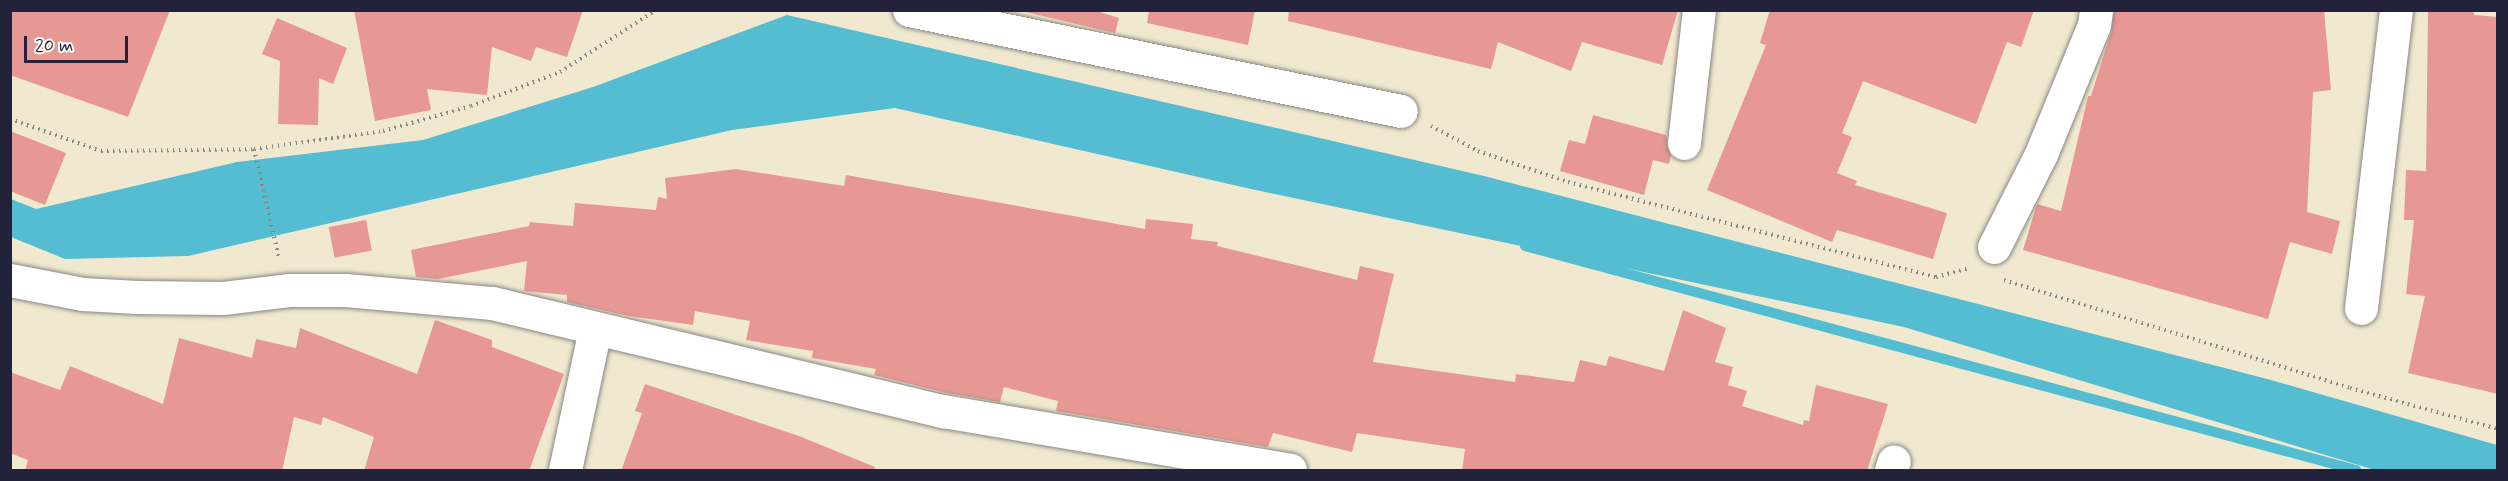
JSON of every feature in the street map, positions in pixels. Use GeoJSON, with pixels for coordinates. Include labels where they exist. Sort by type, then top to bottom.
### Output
{"type":"FeatureCollection","features":[{"type":"Feature","properties":{"kind":"street"},"geometry":{"type":"LineString","coordinates":[[909,10],[1401,111]]}},
{"type":"Feature","properties":{"kind":"street"},"geometry":{"type":"LineString","coordinates":[[1684,143],[1700,10]]}},
{"type":"Feature","properties":{"kind":"street"},"geometry":{"type":"LineString","coordinates":[[1987,260],[2041,154],[2094,25],[2096,10]]}},
{"type":"Feature","properties":{"kind":"street"},"geometry":{"type":"LineString","coordinates":[[2361,308],[2396,10]]}},
{"type":"Feature","properties":{"kind":"street"},"geometry":{"type":"LineString","coordinates":[[10,280],[83,294],[137,297],[223,298],[288,290],[345,290],[492,303],[943,411],[1290,471]]}},
{"type":"Feature","properties":{"kind":"street"},"geometry":{"type":"LineString","coordinates":[[565,471],[595,329]]}},
{"type":"Feature","properties":{"kind":"path"},"geometry":{"type":"LineString","coordinates":[[10,118],[101,151],[254,149],[383,132],[471,106],[560,72],[656,10]]}},
{"type":"Feature","properties":{"kind":"path"},"geometry":{"type":"LineString","coordinates":[[1401,111],[1478,151],[1568,182],[1936,277],[1969,268],[1987,260]]}},
{"type":"Feature","properties":{"kind":"path"},"geometry":{"type":"LineString","coordinates":[[254,149],[279,257]]}},
{"type":"Feature","properties":{"kind":"path"},"geometry":{"type":"LineString","coordinates":[[2000,279],[2349,388],[2498,429]]}},
{"type":"Feature","properties":{"kind":"water"},"geometry":{"type":"Polygon","coordinates":[[[787,15],[1484,176],[2271,380],[2497,445],[2497,470],[2375,470],[1904,327],[1251,189],[895,108],[732,130],[188,256],[65,259],[11,237],[11,199],[36,209],[237,162],[423,140],[593,87],[787,15]]]}},
{"type":"Feature","properties":{"kind":"building"},"geometry":{"type":"Polygon","coordinates":[[[10,10],[170,10],[128,117],[10,75],[10,10]]]}},
{"type":"Feature","properties":{"kind":"building"},"geometry":{"type":"Polygon","coordinates":[[[354,10],[583,10],[567,57],[536,47],[531,61],[492,47],[487,95],[427,89],[431,110],[375,121],[354,10]]]}},
{"type":"Feature","properties":{"kind":"building"},"geometry":{"type":"Polygon","coordinates":[[[1017,10],[1093,10],[1119,18],[1115,33],[1017,10]]]}},
{"type":"Feature","properties":{"kind":"building"},"geometry":{"type":"Polygon","coordinates":[[[1149,10],[1255,10],[1248,45],[1147,23],[1149,10]]]}},
{"type":"Feature","properties":{"kind":"building"},"geometry":{"type":"Polygon","coordinates":[[[1289,10],[1678,10],[1662,65],[1582,42],[1571,71],[1498,42],[1491,69],[1288,21],[1289,10]]]}},
{"type":"Feature","properties":{"kind":"building"},"geometry":{"type":"Polygon","coordinates":[[[1770,10],[2034,10],[2021,47],[2007,42],[1976,124],[1863,81],[1842,133],[1852,137],[1837,173],[1857,181],[1855,185],[1947,213],[1933,259],[1837,230],[1832,242],[1707,190],[1766,45],[1760,43],[1770,10]]]}},
{"type":"Feature","properties":{"kind":"building"},"geometry":{"type":"Polygon","coordinates":[[[2114,10],[2324,10],[2331,90],[2313,92],[2307,212],[2340,221],[2332,254],[2290,242],[2268,319],[2023,250],[2037,204],[2061,211],[2088,96],[2091,96],[2111,32],[2114,10]]]}},
{"type":"Feature","properties":{"kind":"building"},"geometry":{"type":"Polygon","coordinates":[[[2428,10],[2474,10],[2474,15],[2498,17],[2498,394],[2408,373],[2425,296],[2406,294],[2414,220],[2404,220],[2406,170],[2426,171],[2428,10]]]}},
{"type":"Feature","properties":{"kind":"building"},"geometry":{"type":"Polygon","coordinates":[[[277,18],[347,48],[333,84],[319,78],[318,125],[278,124],[280,61],[262,54],[277,18]]]}},
{"type":"Feature","properties":{"kind":"building"},"geometry":{"type":"Polygon","coordinates":[[[1593,115],[1666,135],[1671,156],[1669,164],[1653,160],[1644,195],[1560,171],[1569,140],[1585,144],[1593,115]]]}},
{"type":"Feature","properties":{"kind":"building"},"geometry":{"type":"Polygon","coordinates":[[[10,131],[66,153],[45,205],[10,191],[10,131]]]}},
{"type":"Feature","properties":{"kind":"building"},"geometry":{"type":"Polygon","coordinates":[[[736,169],[844,186],[846,175],[1145,229],[1146,219],[1193,224],[1191,239],[1218,242],[1217,246],[1357,280],[1360,266],[1394,274],[1373,362],[1515,382],[1516,374],[1574,382],[1580,360],[1606,366],[1609,356],[1664,371],[1683,310],[1726,328],[1715,362],[1733,367],[1728,385],[1747,391],[1742,406],[1803,425],[1804,420],[1809,421],[1816,385],[1888,404],[1867,471],[1462,471],[1465,449],[1357,433],[1352,452],[1273,433],[1268,447],[1056,411],[1058,401],[1004,387],[1000,402],[947,393],[874,375],[876,369],[812,358],[813,351],[746,340],[750,321],[695,311],[693,325],[629,316],[567,302],[567,295],[524,291],[527,261],[438,279],[416,277],[411,250],[529,226],[530,222],[573,226],[575,203],[656,210],[658,197],[667,199],[665,178],[736,169]]]}},
{"type":"Feature","properties":{"kind":"building"},"geometry":{"type":"Polygon","coordinates":[[[366,220],[372,250],[335,258],[329,227],[366,220]]]}},
{"type":"Feature","properties":{"kind":"building"},"geometry":{"type":"Polygon","coordinates":[[[435,320],[492,340],[492,347],[564,374],[529,471],[364,471],[374,437],[323,417],[321,425],[294,417],[282,471],[25,471],[28,460],[10,453],[10,372],[60,390],[70,366],[163,404],[179,338],[252,358],[256,339],[296,348],[300,328],[417,374],[435,320]]]}},
{"type":"Feature","properties":{"kind":"building"},"geometry":{"type":"Polygon","coordinates":[[[645,384],[799,436],[875,467],[874,471],[621,471],[642,413],[635,411],[645,384]]]}},
{"type":"Feature","properties":{"kind":"waterway"},"geometry":{"type":"LineString","coordinates":[[1525,246],[2356,470]]}}]}
